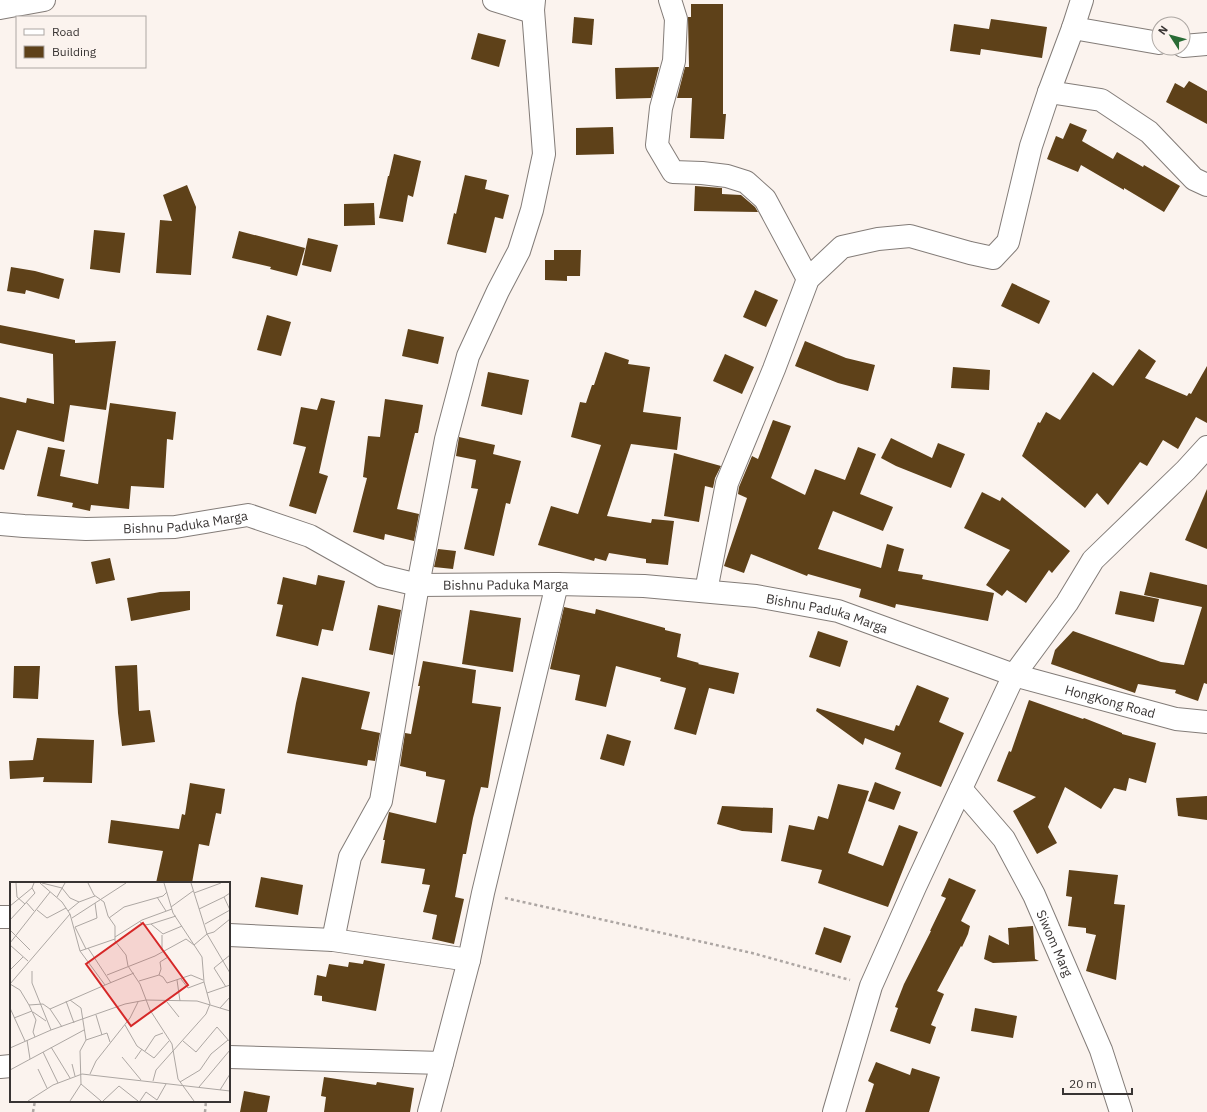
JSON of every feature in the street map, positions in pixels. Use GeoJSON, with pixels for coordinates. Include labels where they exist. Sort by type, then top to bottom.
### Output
{"type":"FeatureCollection","features":[{"type":"Feature","properties":{"kind":"street"},"geometry":{"type":"LineString","coordinates":[[0,8],[44,0]]}},
{"type":"Feature","properties":{"kind":"street"},"geometry":{"type":"LineString","coordinates":[[332,940],[350,857],[381,801],[418,585],[446,439],[468,356],[498,291],[519,251],[532,210],[544,154],[534,5],[526,10],[494,0]]}},
{"type":"Feature","properties":{"kind":"street"},"geometry":{"type":"LineString","coordinates":[[670,0],[676,19],[674,61],[662,108],[657,145],[673,172],[727,176],[746,182],[765,199],[808,279]]}},
{"type":"Feature","properties":{"kind":"street"},"geometry":{"type":"LineString","coordinates":[[706,591],[727,483],[774,369],[808,279],[842,247],[878,239],[910,236],[993,258],[1008,242],[1031,146],[1082,0]]}},
{"type":"Feature","properties":{"kind":"street"},"geometry":{"type":"LineString","coordinates":[[1073,28],[1151,42]]}},
{"type":"Feature","properties":{"kind":"street"},"geometry":{"type":"LineString","coordinates":[[1191,45],[1207,44]]}},
{"type":"Feature","properties":{"kind":"street"},"geometry":{"type":"LineString","coordinates":[[1049,92],[1101,100],[1148,132],[1194,179],[1207,185]]}},
{"type":"Feature","properties":{"kind":"street"},"geometry":{"type":"LineString","coordinates":[[834,1112],[870,986],[1014,675],[1068,603],[1093,560],[1186,470],[1207,447]]}},
{"type":"Feature","properties":{"kind":"street","name":"Bishnu Paduka Marga"},"geometry":{"type":"LineString","coordinates":[[0,524],[86,530],[175,527],[248,515],[310,536],[381,576],[418,585],[557,584],[644,586],[756,596],[838,611],[1014,675]]}},
{"type":"Feature","properties":{"kind":"street"},"geometry":{"type":"LineString","coordinates":[[429,1112],[469,960],[483,893],[557,584]]}},
{"type":"Feature","properties":{"kind":"street","name":"HongKong Road"},"geometry":{"type":"LineString","coordinates":[[1014,675],[1176,719],[1207,722]]}},
{"type":"Feature","properties":{"kind":"street","name":"Siwom Marg"},"geometry":{"type":"LineString","coordinates":[[961,789],[1004,839],[1034,896],[1101,1050],[1121,1112]]}},
{"type":"Feature","properties":{"kind":"street"},"geometry":{"type":"LineString","coordinates":[[230,935],[332,940],[469,960]]}},
{"type":"Feature","properties":{"kind":"street"},"geometry":{"type":"LineString","coordinates":[[230,1057],[442,1063]]}},
{"type":"Feature","properties":{"kind":"street"},"geometry":{"type":"LineString","coordinates":[[0,1067],[10,1066]]}},
{"type":"Feature","properties":{"kind":"path"},"geometry":{"type":"LineString","coordinates":[[483,893],[752,953],[870,986]]}},
{"type":"Feature","properties":{"kind":"path"},"geometry":{"type":"LineString","coordinates":[[33,1112],[35,1102]]}},
{"type":"Feature","properties":{"kind":"path"},"geometry":{"type":"LineString","coordinates":[[205,1112],[206,1102]]}},
{"type":"Feature","properties":{"kind":"building"},"geometry":{"type":"Polygon","coordinates":[[[691,4],[723,4],[723,114],[726,114],[724,139],[690,138],[692,98],[677,98],[685,67],[689,67],[688,17],[691,17],[691,4]]]}},
{"type":"Feature","properties":{"kind":"building"},"geometry":{"type":"Polygon","coordinates":[[[574,17],[594,19],[592,45],[572,43],[574,17]]]}},
{"type":"Feature","properties":{"kind":"building"},"geometry":{"type":"Polygon","coordinates":[[[991,19],[1047,27],[1042,58],[981,49],[980,55],[950,51],[954,24],[989,29],[991,19]]]}},
{"type":"Feature","properties":{"kind":"building"},"geometry":{"type":"Polygon","coordinates":[[[478,33],[506,40],[499,67],[471,59],[478,33]]]}},
{"type":"Feature","properties":{"kind":"building"},"geometry":{"type":"Polygon","coordinates":[[[659,67],[651,98],[616,99],[615,68],[659,67]]]}},
{"type":"Feature","properties":{"kind":"building"},"geometry":{"type":"Polygon","coordinates":[[[1189,81],[1207,91],[1207,124],[1166,102],[1175,83],[1184,88],[1189,81]]]}},
{"type":"Feature","properties":{"kind":"building"},"geometry":{"type":"Polygon","coordinates":[[[1070,123],[1087,130],[1082,141],[1113,159],[1117,152],[1143,167],[1144,165],[1180,186],[1164,212],[1081,165],[1078,172],[1047,159],[1056,136],[1063,139],[1070,123]]]}},
{"type":"Feature","properties":{"kind":"building"},"geometry":{"type":"Polygon","coordinates":[[[613,127],[614,154],[576,155],[576,128],[613,127]]]}},
{"type":"Feature","properties":{"kind":"building"},"geometry":{"type":"Polygon","coordinates":[[[394,154],[421,161],[413,197],[408,195],[403,222],[379,218],[394,154]]]}},
{"type":"Feature","properties":{"kind":"building"},"geometry":{"type":"Polygon","coordinates":[[[465,175],[487,180],[485,189],[509,195],[503,219],[495,217],[486,253],[447,244],[465,175]]]}},
{"type":"Feature","properties":{"kind":"building"},"geometry":{"type":"Polygon","coordinates":[[[187,185],[196,207],[191,275],[156,273],[160,220],[172,221],[163,195],[187,185]]]}},
{"type":"Feature","properties":{"kind":"building"},"geometry":{"type":"Polygon","coordinates":[[[695,186],[722,188],[722,194],[741,195],[755,207],[758,212],[694,211],[695,186]]]}},
{"type":"Feature","properties":{"kind":"building"},"geometry":{"type":"Polygon","coordinates":[[[374,203],[375,225],[344,226],[344,204],[374,203]]]}},
{"type":"Feature","properties":{"kind":"building"},"geometry":{"type":"Polygon","coordinates":[[[94,230],[125,233],[120,273],[90,269],[94,230]]]}},
{"type":"Feature","properties":{"kind":"building"},"geometry":{"type":"Polygon","coordinates":[[[239,231],[305,248],[297,276],[270,269],[271,267],[232,258],[239,231]]]}},
{"type":"Feature","properties":{"kind":"building"},"geometry":{"type":"Polygon","coordinates":[[[308,238],[338,245],[331,272],[302,265],[308,238]]]}},
{"type":"Feature","properties":{"kind":"building"},"geometry":{"type":"Polygon","coordinates":[[[554,250],[581,250],[580,276],[567,276],[567,281],[545,280],[545,260],[554,260],[554,250]]]}},
{"type":"Feature","properties":{"kind":"building"},"geometry":{"type":"Polygon","coordinates":[[[11,267],[35,271],[64,279],[59,299],[26,290],[25,294],[7,291],[11,267]]]}},
{"type":"Feature","properties":{"kind":"building"},"geometry":{"type":"Polygon","coordinates":[[[1012,283],[1050,301],[1039,324],[1001,306],[1012,283]]]}},
{"type":"Feature","properties":{"kind":"building"},"geometry":{"type":"Polygon","coordinates":[[[755,290],[778,300],[766,327],[743,317],[755,290]]]}},
{"type":"Feature","properties":{"kind":"building"},"geometry":{"type":"Polygon","coordinates":[[[267,315],[291,322],[281,356],[257,350],[267,315]]]}},
{"type":"Feature","properties":{"kind":"building"},"geometry":{"type":"Polygon","coordinates":[[[0,325],[75,340],[75,343],[116,341],[106,410],[70,405],[64,442],[17,430],[4,470],[0,469],[0,397],[26,403],[27,398],[54,404],[53,354],[0,343],[0,325]]]}},
{"type":"Feature","properties":{"kind":"building"},"geometry":{"type":"Polygon","coordinates":[[[408,329],[444,337],[438,364],[402,356],[408,329]]]}},
{"type":"Feature","properties":{"kind":"building"},"geometry":{"type":"Polygon","coordinates":[[[805,341],[846,358],[875,365],[868,391],[838,383],[795,366],[805,341]]]}},
{"type":"Feature","properties":{"kind":"building"},"geometry":{"type":"Polygon","coordinates":[[[1139,349],[1156,361],[1145,378],[1187,396],[1189,393],[1191,394],[1207,366],[1207,423],[1196,417],[1178,449],[1163,440],[1147,466],[1140,462],[1108,505],[1097,493],[1085,508],[1022,456],[1038,422],[1040,423],[1046,412],[1060,420],[1093,372],[1113,386],[1139,349]]]}},
{"type":"Feature","properties":{"kind":"building"},"geometry":{"type":"Polygon","coordinates":[[[605,352],[629,360],[628,364],[650,367],[643,412],[681,417],[677,450],[631,444],[607,516],[651,523],[652,519],[674,521],[668,565],[646,563],[646,559],[609,553],[606,561],[595,558],[594,561],[538,545],[551,506],[578,514],[601,445],[571,437],[580,402],[586,403],[592,385],[594,385],[605,352]]]}},
{"type":"Feature","properties":{"kind":"building"},"geometry":{"type":"Polygon","coordinates":[[[725,354],[754,367],[742,394],[713,381],[725,354]]]}},
{"type":"Feature","properties":{"kind":"building"},"geometry":{"type":"Polygon","coordinates":[[[953,367],[990,370],[989,390],[951,388],[953,367]]]}},
{"type":"Feature","properties":{"kind":"building"},"geometry":{"type":"Polygon","coordinates":[[[488,372],[529,380],[522,415],[481,406],[488,372]]]}},
{"type":"Feature","properties":{"kind":"building"},"geometry":{"type":"Polygon","coordinates":[[[321,398],[335,401],[319,473],[328,476],[316,514],[289,506],[306,447],[293,444],[301,407],[317,410],[321,398]]]}},
{"type":"Feature","properties":{"kind":"building"},"geometry":{"type":"Polygon","coordinates":[[[385,399],[423,405],[418,433],[415,433],[397,509],[419,514],[414,541],[385,534],[384,540],[353,532],[367,478],[363,477],[368,436],[380,437],[385,399]]]}},
{"type":"Feature","properties":{"kind":"building"},"geometry":{"type":"Polygon","coordinates":[[[110,403],[176,412],[173,440],[167,439],[164,488],[131,486],[129,509],[91,505],[90,511],[72,507],[73,503],[37,496],[48,447],[65,450],[60,476],[98,484],[110,403]]]}},
{"type":"Feature","properties":{"kind":"building"},"geometry":{"type":"Polygon","coordinates":[[[773,420],[791,426],[771,478],[805,495],[815,469],[845,480],[858,447],[876,454],[860,494],[893,507],[883,531],[833,511],[818,549],[881,568],[887,544],[904,549],[898,571],[923,575],[922,579],[994,593],[988,621],[896,604],[895,608],[859,597],[861,589],[808,574],[807,576],[751,554],[744,573],[724,566],[747,498],[738,494],[739,487],[752,456],[758,459],[773,420]]]}},
{"type":"Feature","properties":{"kind":"building"},"geometry":{"type":"Polygon","coordinates":[[[459,437],[495,445],[493,454],[521,461],[510,504],[506,503],[494,556],[464,549],[478,489],[471,488],[476,460],[456,456],[459,437]]]}},
{"type":"Feature","properties":{"kind":"building"},"geometry":{"type":"Polygon","coordinates":[[[891,438],[932,458],[938,443],[965,454],[951,488],[896,466],[881,458],[891,438]]]}},
{"type":"Feature","properties":{"kind":"building"},"geometry":{"type":"Polygon","coordinates":[[[674,453],[721,466],[715,478],[713,488],[705,486],[699,522],[664,516],[674,453]]]}},
{"type":"Feature","properties":{"kind":"building"},"geometry":{"type":"Polygon","coordinates":[[[1207,489],[1207,549],[1185,540],[1207,489]]]}},
{"type":"Feature","properties":{"kind":"building"},"geometry":{"type":"Polygon","coordinates":[[[982,492],[1000,501],[1002,497],[1070,551],[1052,573],[1049,570],[1026,603],[1007,590],[1002,596],[986,585],[1010,550],[964,528],[982,492]]]}},
{"type":"Feature","properties":{"kind":"building"},"geometry":{"type":"Polygon","coordinates":[[[438,549],[456,551],[453,569],[434,567],[438,549]]]}},
{"type":"Feature","properties":{"kind":"building"},"geometry":{"type":"Polygon","coordinates":[[[110,558],[115,580],[96,584],[91,562],[110,558]]]}},
{"type":"Feature","properties":{"kind":"building"},"geometry":{"type":"Polygon","coordinates":[[[1150,572],[1207,585],[1207,684],[1204,683],[1198,701],[1175,693],[1176,690],[1138,684],[1135,693],[1051,664],[1055,650],[1073,631],[1161,662],[1184,665],[1202,607],[1144,595],[1150,572]]]}},
{"type":"Feature","properties":{"kind":"building"},"geometry":{"type":"Polygon","coordinates":[[[318,575],[345,581],[333,631],[322,629],[318,646],[276,636],[283,605],[277,604],[283,577],[316,585],[318,575]]]}},
{"type":"Feature","properties":{"kind":"building"},"geometry":{"type":"Polygon","coordinates":[[[190,591],[190,610],[131,621],[127,598],[160,592],[190,591]]]}},
{"type":"Feature","properties":{"kind":"building"},"geometry":{"type":"Polygon","coordinates":[[[1120,591],[1159,599],[1154,622],[1115,614],[1120,591]]]}},
{"type":"Feature","properties":{"kind":"building"},"geometry":{"type":"Polygon","coordinates":[[[378,605],[401,610],[393,655],[369,650],[378,605]]]}},
{"type":"Feature","properties":{"kind":"building"},"geometry":{"type":"Polygon","coordinates":[[[564,607],[595,614],[596,609],[665,628],[665,630],[681,634],[677,657],[699,663],[698,664],[739,673],[734,694],[709,688],[696,735],[674,729],[686,688],[660,681],[661,678],[616,666],[606,707],[575,700],[580,675],[550,669],[564,607]]]}},
{"type":"Feature","properties":{"kind":"building"},"geometry":{"type":"Polygon","coordinates":[[[470,610],[521,618],[513,672],[462,664],[470,610]]]}},
{"type":"Feature","properties":{"kind":"building"},"geometry":{"type":"Polygon","coordinates":[[[818,631],[848,641],[840,667],[809,657],[818,631]]]}},
{"type":"Feature","properties":{"kind":"building"},"geometry":{"type":"Polygon","coordinates":[[[423,661],[476,670],[472,703],[501,707],[488,788],[481,787],[466,854],[463,854],[455,897],[464,899],[454,944],[432,939],[437,915],[423,912],[430,885],[422,884],[425,869],[381,863],[385,840],[383,840],[389,812],[436,823],[445,780],[426,776],[426,772],[400,766],[405,733],[411,734],[423,661]]]}},
{"type":"Feature","properties":{"kind":"building"},"geometry":{"type":"Polygon","coordinates":[[[137,665],[139,711],[150,710],[155,742],[122,746],[115,666],[137,665]]]}},
{"type":"Feature","properties":{"kind":"building"},"geometry":{"type":"Polygon","coordinates":[[[14,666],[40,666],[38,699],[13,698],[14,666]]]}},
{"type":"Feature","properties":{"kind":"building"},"geometry":{"type":"Polygon","coordinates":[[[302,677],[370,692],[361,729],[380,733],[375,761],[368,760],[367,766],[287,753],[302,677]]]}},
{"type":"Feature","properties":{"kind":"building"},"geometry":{"type":"Polygon","coordinates":[[[917,685],[949,698],[939,722],[964,733],[941,787],[895,769],[901,753],[865,738],[863,745],[816,711],[817,708],[894,731],[896,725],[899,726],[917,685]]]}},
{"type":"Feature","properties":{"kind":"building"},"geometry":{"type":"Polygon","coordinates":[[[1029,700],[1083,719],[1084,718],[1122,734],[1156,743],[1146,783],[1129,778],[1126,791],[1114,788],[1101,809],[1065,787],[1048,827],[1057,843],[1037,854],[1013,811],[1036,797],[997,781],[1009,751],[1011,752],[1029,700]]]}},
{"type":"Feature","properties":{"kind":"building"},"geometry":{"type":"Polygon","coordinates":[[[607,734],[631,741],[624,766],[600,759],[607,734]]]}},
{"type":"Feature","properties":{"kind":"building"},"geometry":{"type":"Polygon","coordinates":[[[37,738],[94,740],[92,783],[43,782],[44,777],[10,779],[9,761],[33,760],[37,738]]]}},
{"type":"Feature","properties":{"kind":"building"},"geometry":{"type":"Polygon","coordinates":[[[875,782],[901,792],[894,810],[868,801],[875,782]]]}},
{"type":"Feature","properties":{"kind":"building"},"geometry":{"type":"Polygon","coordinates":[[[190,783],[225,789],[221,814],[216,813],[209,846],[199,844],[192,882],[156,882],[163,851],[108,843],[111,820],[179,829],[182,814],[185,815],[190,783]]]}},
{"type":"Feature","properties":{"kind":"building"},"geometry":{"type":"Polygon","coordinates":[[[838,784],[869,791],[848,853],[883,866],[899,825],[918,832],[888,907],[818,883],[822,870],[781,861],[789,825],[814,830],[818,816],[828,819],[838,784]]]}},
{"type":"Feature","properties":{"kind":"building"},"geometry":{"type":"Polygon","coordinates":[[[1207,796],[1207,820],[1178,816],[1176,798],[1207,796]]]}},
{"type":"Feature","properties":{"kind":"building"},"geometry":{"type":"Polygon","coordinates":[[[722,806],[773,808],[772,833],[742,831],[717,824],[722,806]]]}},
{"type":"Feature","properties":{"kind":"building"},"geometry":{"type":"Polygon","coordinates":[[[1069,870],[1118,875],[1114,904],[1125,905],[1116,980],[1086,971],[1096,935],[1086,933],[1086,928],[1068,926],[1072,897],[1066,896],[1069,870]]]}},
{"type":"Feature","properties":{"kind":"building"},"geometry":{"type":"Polygon","coordinates":[[[261,877],[303,885],[298,915],[255,907],[261,877]]]}},
{"type":"Feature","properties":{"kind":"building"},"geometry":{"type":"Polygon","coordinates":[[[949,878],[976,890],[961,921],[970,926],[968,934],[937,991],[944,994],[931,1025],[936,1027],[930,1044],[890,1031],[898,1008],[895,1007],[904,984],[946,898],[941,896],[949,878]]]}},
{"type":"Feature","properties":{"kind":"building"},"geometry":{"type":"Polygon","coordinates":[[[1033,926],[1035,959],[1039,961],[993,963],[984,959],[989,935],[1009,945],[1008,928],[1033,926]]]}},
{"type":"Feature","properties":{"kind":"building"},"geometry":{"type":"Polygon","coordinates":[[[824,927],[851,936],[841,963],[815,954],[824,927]]]}},
{"type":"Feature","properties":{"kind":"building"},"geometry":{"type":"Polygon","coordinates":[[[364,960],[385,964],[376,1011],[322,1001],[322,996],[314,995],[317,975],[326,977],[329,964],[348,967],[349,962],[363,964],[364,960]]]}},
{"type":"Feature","properties":{"kind":"building"},"geometry":{"type":"Polygon","coordinates":[[[975,1008],[1017,1016],[1013,1038],[971,1031],[975,1008]]]}},
{"type":"Feature","properties":{"kind":"building"},"geometry":{"type":"Polygon","coordinates":[[[876,1062],[910,1075],[912,1068],[940,1077],[929,1112],[865,1112],[874,1084],[868,1081],[876,1062]]]}},
{"type":"Feature","properties":{"kind":"building"},"geometry":{"type":"Polygon","coordinates":[[[324,1077],[376,1085],[377,1082],[414,1088],[410,1112],[324,1112],[326,1097],[321,1096],[324,1077]]]}},
{"type":"Feature","properties":{"kind":"building"},"geometry":{"type":"Polygon","coordinates":[[[244,1091],[270,1096],[267,1112],[240,1112],[244,1091]]]}}]}
